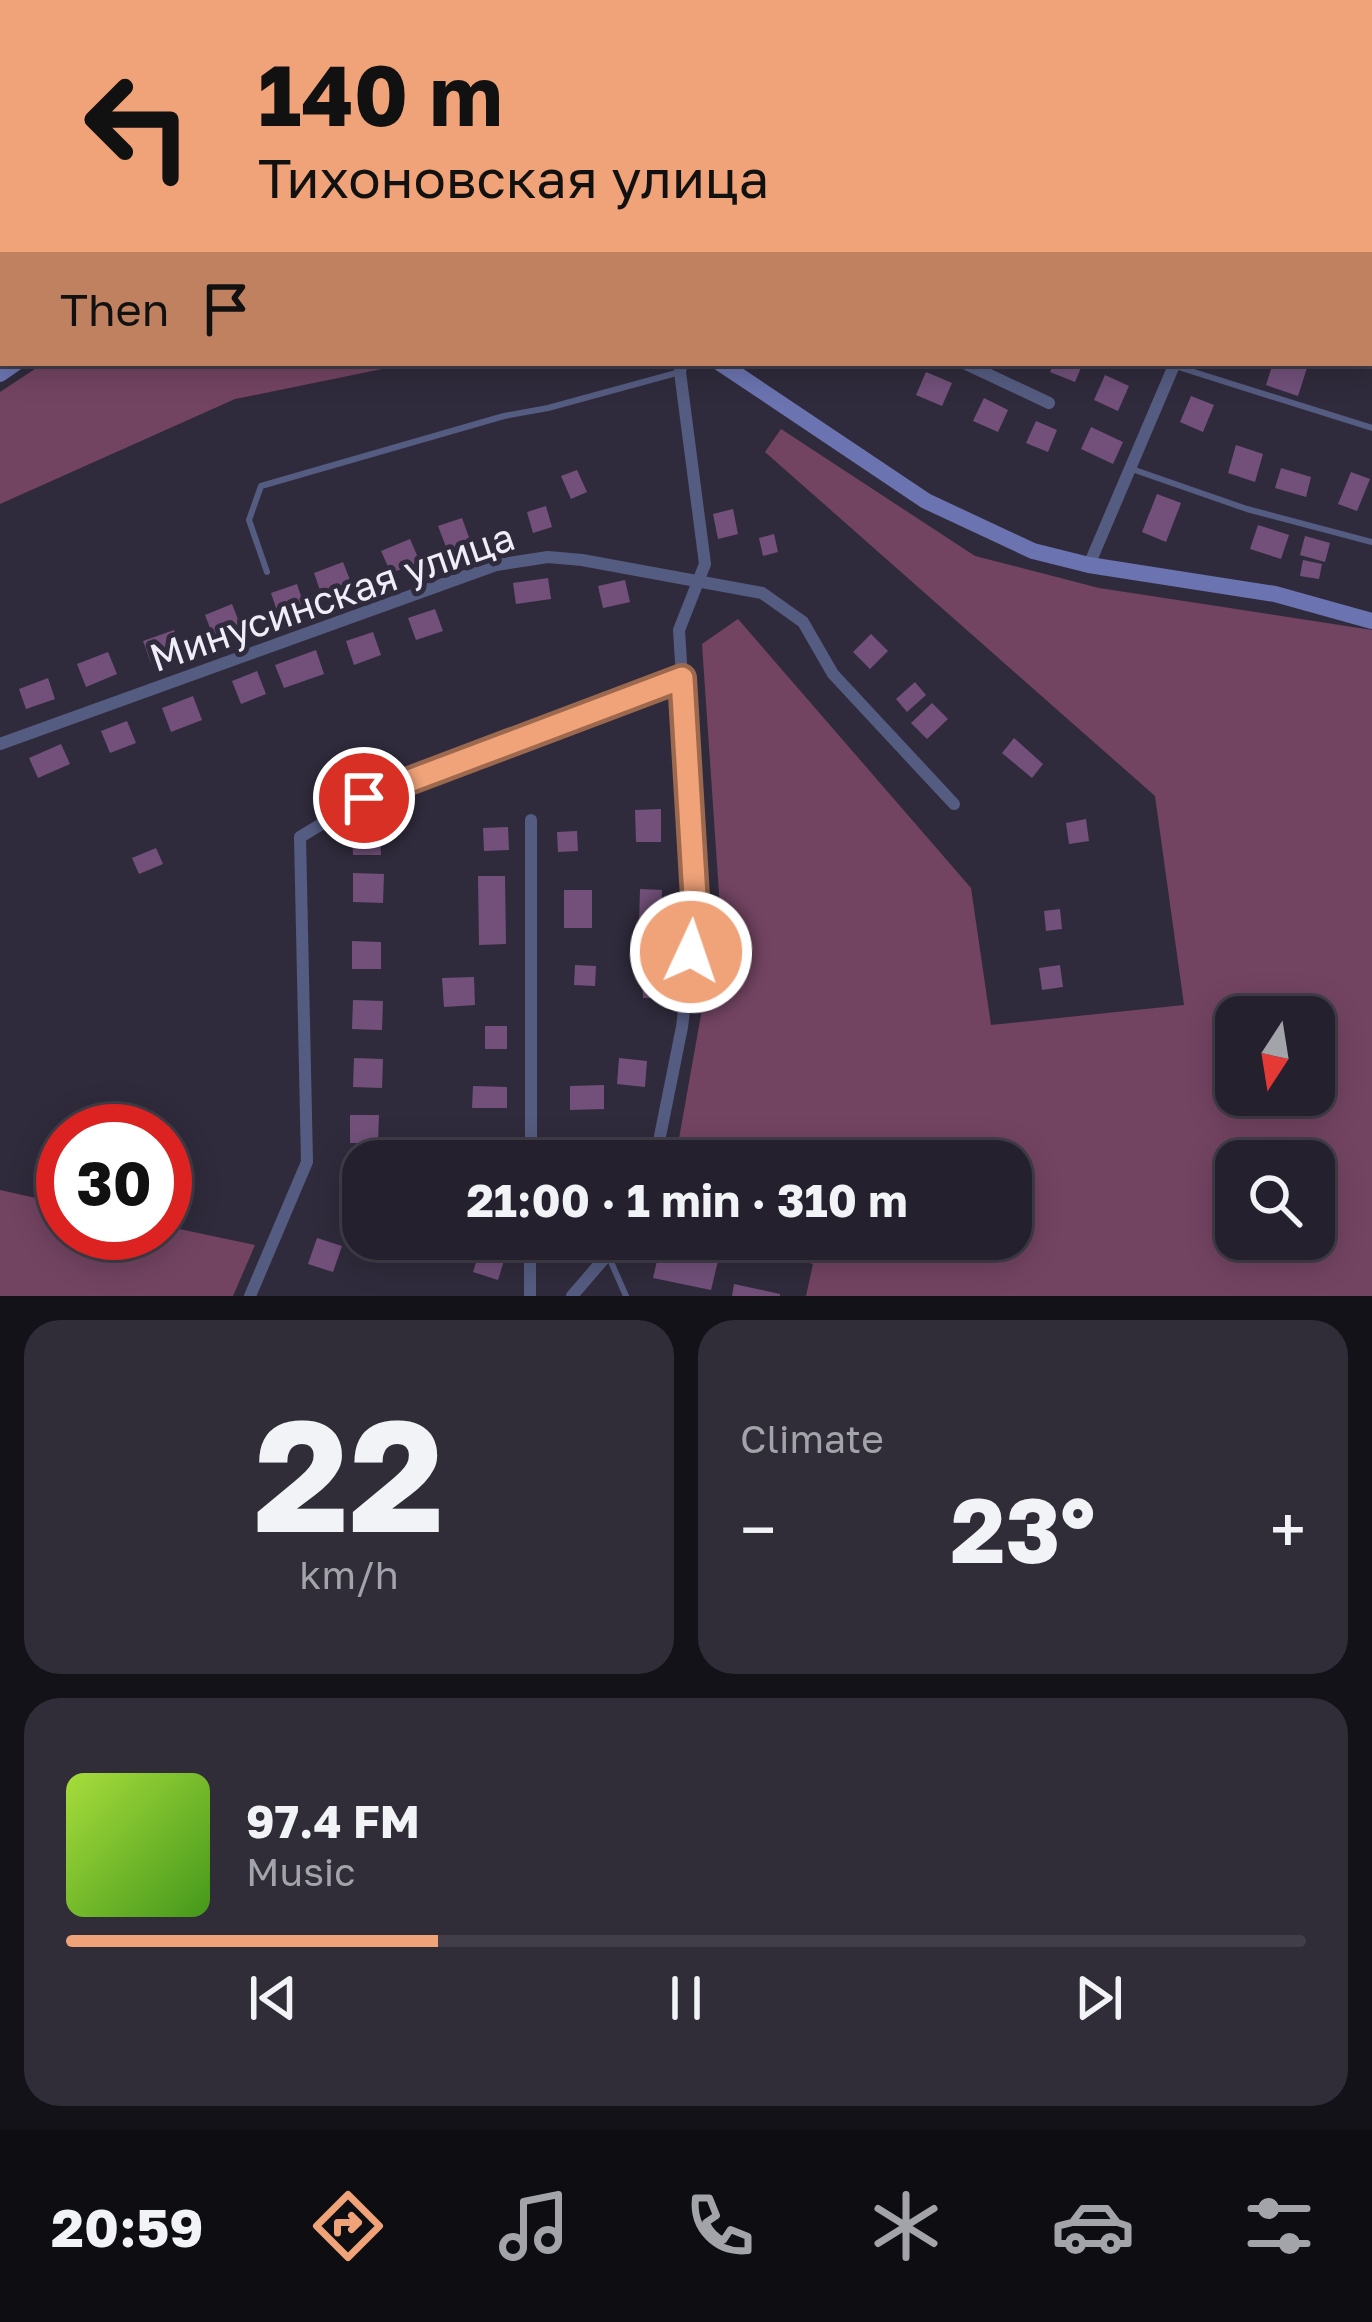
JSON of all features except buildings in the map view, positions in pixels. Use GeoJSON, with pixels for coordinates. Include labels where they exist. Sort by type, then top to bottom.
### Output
{"type":"FeatureCollection","features":[{"type":"Feature","properties":{"kind":"main road"},"geometry":{"type":"LineString","coordinates":[[724,366],[926,501],[1033,551],[1089,565],[1275,594],[1372,621]]}},
{"type":"Feature","properties":{"kind":"street"},"geometry":{"type":"LineString","coordinates":[[970,366],[1049,403]]}},
{"type":"Feature","properties":{"kind":"street"},"geometry":{"type":"LineString","coordinates":[[1089,565],[1175,366]]}},
{"type":"Feature","properties":{"kind":"street"},"geometry":{"type":"LineString","coordinates":[[659,1140],[682,1028],[696,914],[679,630],[705,564],[681,367]]}},
{"type":"Feature","properties":{"kind":"street","name":"Минусинская улица"},"geometry":{"type":"LineString","coordinates":[[0,743],[496,565],[548,557],[762,592],[803,622],[832,674],[954,804]]}},
{"type":"Feature","properties":{"kind":"street"},"geometry":{"type":"LineString","coordinates":[[250,1296],[307,1162],[300,837],[364,798],[682,678]]}},
{"type":"Feature","properties":{"kind":"street"},"geometry":{"type":"LineString","coordinates":[[530,820],[531,1140]]}},
{"type":"Feature","properties":{"kind":"street"},"geometry":{"type":"LineString","coordinates":[[530,1260],[530,1296]]}},
{"type":"Feature","properties":{"kind":"street"},"geometry":{"type":"LineString","coordinates":[[572,1296],[604,1260]]}},
{"type":"Feature","properties":{"kind":"lane"},"geometry":{"type":"LineString","coordinates":[[1178,366],[1372,428]]}},
{"type":"Feature","properties":{"kind":"lane"},"geometry":{"type":"LineString","coordinates":[[267,572],[248,520],[261,486],[681,367]]}},
{"type":"Feature","properties":{"kind":"lane"},"geometry":{"type":"LineString","coordinates":[[1128,467],[1246,509],[1372,542]]}},
{"type":"Feature","properties":{"kind":"lane"},"geometry":{"type":"LineString","coordinates":[[610,1260],[626,1296]]}},
{"type":"Feature","properties":{"kind":"shaded area"},"geometry":{"type":"Polygon","coordinates":[[[39,366],[389,366],[235,399],[0,504],[0,392],[39,366]]]}},
{"type":"Feature","properties":{"kind":"shaded area"},"geometry":{"type":"Polygon","coordinates":[[[781,429],[975,556],[1099,588],[1372,630],[1372,1296],[806,1296],[813,1264],[796,1260],[1032,1260],[1032,1140],[679,1140],[720,908],[702,644],[738,619],[971,888],[991,1025],[1184,1005],[1155,796],[765,452],[781,429]]]}},
{"type":"Feature","properties":{"kind":"shaded area"},"geometry":{"type":"Polygon","coordinates":[[[0,1190],[36,1198],[36,1260],[192,1260],[192,1232],[255,1245],[233,1296],[0,1296],[0,1190]]]}},
{"type":"Feature","properties":{"kind":"route"},"geometry":{"type":"LineString","coordinates":[[364,798],[682,678],[696,914],[691,952]]}}]}
